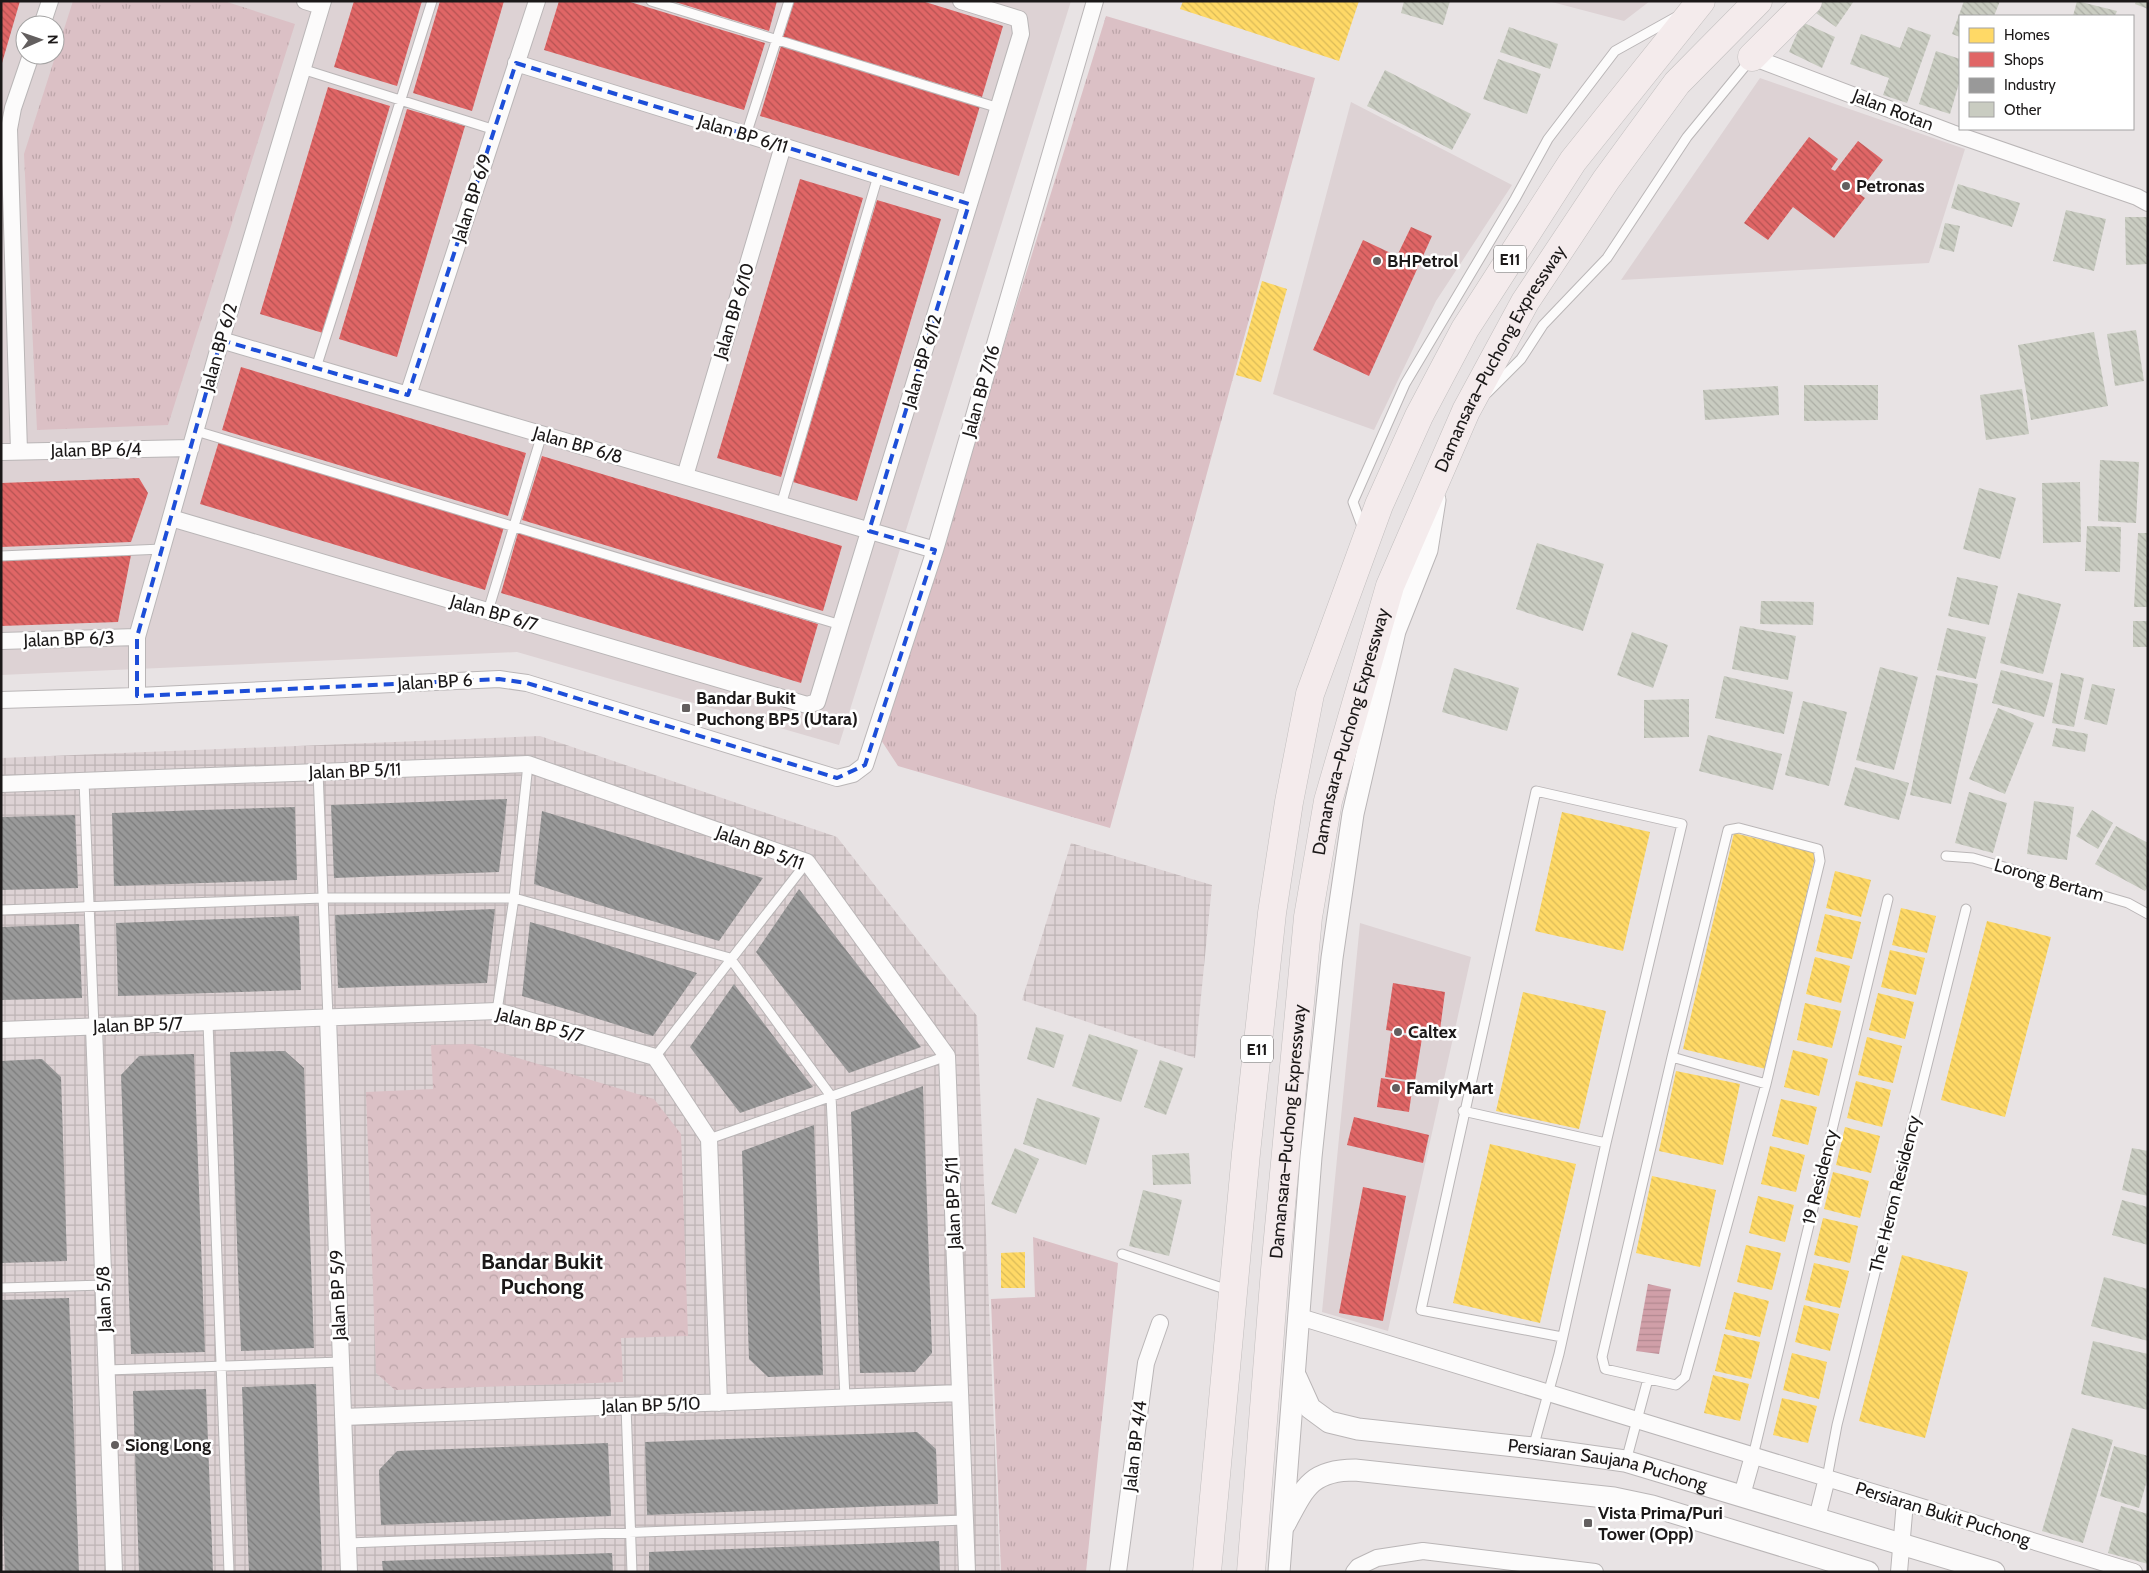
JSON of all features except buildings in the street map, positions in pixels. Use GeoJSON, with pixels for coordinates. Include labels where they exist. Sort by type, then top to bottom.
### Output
{"type":"FeatureCollection","features":[{"type":"Feature","properties":{"kind":"highway","name":"Damansara–Puchong Expressway"},"geometry":{"type":"LineString","coordinates":[[1251,1572],[1275,1270],[1310,907],[1328,800],[1387,596],[1466,411],[1525,302],[1606,180],[1678,83],[1758,1]]}},
{"type":"Feature","properties":{"kind":"highway"},"geometry":{"type":"LineString","coordinates":[[1752,57],[1808,1]]}},
{"type":"Feature","properties":{"kind":"highway","name":"Damansara–Puchong Expressway"},"geometry":{"type":"LineString","coordinates":[[1208,1572],[1233,1291],[1272,914],[1289,802],[1310,694],[1379,505],[1419,416],[1465,329],[1573,161],[1699,3]]}},
{"type":"Feature","properties":{"kind":"street"},"geometry":{"type":"LineString","coordinates":[[45,15],[50,1]]}},
{"type":"Feature","properties":{"kind":"street"},"geometry":{"type":"LineString","coordinates":[[305,1],[322,4]]}},
{"type":"Feature","properties":{"kind":"street","name":"Jalan BP 6/9"},"geometry":{"type":"LineString","coordinates":[[408,395],[537,1]]}},
{"type":"Feature","properties":{"kind":"street","name":"Jalan BP 6/12"},"geometry":{"type":"LineString","coordinates":[[817,702],[1021,34],[1019,19],[961,1]]}},
{"type":"Feature","properties":{"kind":"street","name":"Jalan BP 7/16"},"geometry":{"type":"LineString","coordinates":[[853,774],[865,765],[935,550],[1095,1]]}},
{"type":"Feature","properties":{"kind":"street","name":"Jalan BP 6/2"},"geometry":{"type":"LineString","coordinates":[[137,696],[137,636],[221,340],[322,4]]}},
{"type":"Feature","properties":{"kind":"street","name":"Jalan Rotan"},"geometry":{"type":"LineString","coordinates":[[1752,57],[1952,133],[2137,197],[2148,204]]}},
{"type":"Feature","properties":{"kind":"street","name":"Jalan BP 6/11"},"geometry":{"type":"LineString","coordinates":[[516,63],[970,204]]}},
{"type":"Feature","properties":{"kind":"street"},"geometry":{"type":"LineString","coordinates":[[19,452],[5,128],[28,65]]}},
{"type":"Feature","properties":{"kind":"street","name":"Jalan BP 6/10"},"geometry":{"type":"LineString","coordinates":[[685,476],[783,146]]}},
{"type":"Feature","properties":{"kind":"street","name":"Jalan BP 6/8"},"geometry":{"type":"LineString","coordinates":[[221,340],[935,550]]}},
{"type":"Feature","properties":{"kind":"street","name":"Jalan BP 6/4"},"geometry":{"type":"LineString","coordinates":[[1,452],[191,448]]}},
{"type":"Feature","properties":{"kind":"street"},"geometry":{"type":"LineString","coordinates":[[1278,1572],[1300,1317],[1311,1157],[1330,977],[1354,814],[1395,631],[1427,550],[1439,473]]}},
{"type":"Feature","properties":{"kind":"street","name":"Jalan BP 6/7"},"geometry":{"type":"LineString","coordinates":[[171,518],[807,705],[817,702]]}},
{"type":"Feature","properties":{"kind":"street","name":"Jalan BP 6/3"},"geometry":{"type":"LineString","coordinates":[[1,641],[137,636]]}},
{"type":"Feature","properties":{"kind":"street","name":"Jalan BP 6"},"geometry":{"type":"LineString","coordinates":[[1,700],[137,696],[499,679],[527,683],[837,778],[853,774]]}},
{"type":"Feature","properties":{"kind":"street","name":"Jalan BP 5/11"},"geometry":{"type":"LineString","coordinates":[[1,784],[528,764],[807,862],[947,1056],[967,1572]]}},
{"type":"Feature","properties":{"kind":"street","name":"Jalan BP 5/7"},"geometry":{"type":"LineString","coordinates":[[1,1030],[496,1012],[655,1057]]}},
{"type":"Feature","properties":{"kind":"street","name":"Jalan BP 5/9"},"geometry":{"type":"LineString","coordinates":[[328,1018],[349,1572]]}},
{"type":"Feature","properties":{"kind":"street","name":"Jalan 5/8"},"geometry":{"type":"LineString","coordinates":[[94,1027],[114,1572]]}},
{"type":"Feature","properties":{"kind":"street"},"geometry":{"type":"LineString","coordinates":[[655,1057],[710,1139],[719,1403]]}},
{"type":"Feature","properties":{"kind":"street","name":"Persiaran Bukit Puchong"},"geometry":{"type":"LineString","coordinates":[[1300,1317],[1396,1348],[2134,1572]]}},
{"type":"Feature","properties":{"kind":"street","name":"Jalan BP 4/4"},"geometry":{"type":"LineString","coordinates":[[1118,1572],[1146,1363],[1160,1323]]}},
{"type":"Feature","properties":{"kind":"street","name":"Persiaran Saujana Puchong"},"geometry":{"type":"LineString","coordinates":[[1295,1375],[1310,1408],[1329,1422],[1358,1429],[1533,1448],[1626,1461],[1994,1572]]}},
{"type":"Feature","properties":{"kind":"street","name":"Jalan BP 5/10"},"geometry":{"type":"LineString","coordinates":[[343,1417],[960,1393]]}},
{"type":"Feature","properties":{"kind":"street"},"geometry":{"type":"LineString","coordinates":[[1742,1495],[1753,1456]]}},
{"type":"Feature","properties":{"kind":"street","name":"Persiaran Saujana Puchong"},"geometry":{"type":"LineString","coordinates":[[1282,1531],[1297,1502],[1309,1485],[1321,1475],[1333,1470],[1355,1470],[1614,1498],[1652,1506],[1868,1572]]}},
{"type":"Feature","properties":{"kind":"street"},"geometry":{"type":"LineString","coordinates":[[1817,1518],[1827,1478]]}},
{"type":"Feature","properties":{"kind":"street"},"geometry":{"type":"LineString","coordinates":[[1899,1572],[1903,1544],[1905,1502]]}},
{"type":"Feature","properties":{"kind":"street"},"geometry":{"type":"LineString","coordinates":[[1354,1572],[1358,1567],[1377,1558],[1423,1551],[1530,1567],[1595,1572]]}},
{"type":"Feature","properties":{"kind":"lane"},"geometry":{"type":"LineString","coordinates":[[316,368],[432,1]]}},
{"type":"Feature","properties":{"kind":"lane"},"geometry":{"type":"LineString","coordinates":[[651,1],[999,108]]}},
{"type":"Feature","properties":{"kind":"lane"},"geometry":{"type":"LineString","coordinates":[[746,135],[789,1]]}},
{"type":"Feature","properties":{"kind":"lane"},"geometry":{"type":"LineString","coordinates":[[1466,411],[1494,387],[1521,359],[1543,325],[1607,258],[1687,137],[1752,57]]}},
{"type":"Feature","properties":{"kind":"lane"},"geometry":{"type":"LineString","coordinates":[[302,69],[495,130]]}},
{"type":"Feature","properties":{"kind":"lane"},"geometry":{"type":"LineString","coordinates":[[781,505],[878,176]]}},
{"type":"Feature","properties":{"kind":"lane"},"geometry":{"type":"LineString","coordinates":[[196,431],[841,625]]}},
{"type":"Feature","properties":{"kind":"lane"},"geometry":{"type":"LineString","coordinates":[[488,611],[542,434]]}},
{"type":"Feature","properties":{"kind":"lane"},"geometry":{"type":"LineString","coordinates":[[1,556],[162,549]]}},
{"type":"Feature","properties":{"kind":"lane"},"geometry":{"type":"LineString","coordinates":[[496,1012],[514,898],[528,764]]}},
{"type":"Feature","properties":{"kind":"lane"},"geometry":{"type":"LineString","coordinates":[[318,772],[328,1018]]}},
{"type":"Feature","properties":{"kind":"lane"},"geometry":{"type":"LineString","coordinates":[[84,781],[94,1027]]}},
{"type":"Feature","properties":{"kind":"lane"},"geometry":{"type":"LineString","coordinates":[[1533,1448],[1562,1337],[1606,1142],[1682,824],[1536,791],[1463,1111],[1421,1310],[1562,1337]]}},
{"type":"Feature","properties":{"kind":"lane"},"geometry":{"type":"LineString","coordinates":[[1739,828],[1818,849],[1820,861],[1766,1084],[1685,1377],[1676,1386],[1605,1369],[1602,1357],[1672,1057],[1728,830],[1739,828]]}},
{"type":"Feature","properties":{"kind":"lane","name":"Lorong Bertam"},"geometry":{"type":"LineString","coordinates":[[1946,856],[1974,858],[2128,903],[2148,914]]}},
{"type":"Feature","properties":{"kind":"lane"},"geometry":{"type":"LineString","coordinates":[[655,1057],[730,958],[807,862]]}},
{"type":"Feature","properties":{"kind":"lane"},"geometry":{"type":"LineString","coordinates":[[1,910],[323,898],[514,898],[730,958],[831,1096],[845,1398]]}},
{"type":"Feature","properties":{"kind":"lane","name":"19 Residency"},"geometry":{"type":"LineString","coordinates":[[1753,1456],[1888,899]]}},
{"type":"Feature","properties":{"kind":"lane","name":"The Heron Residency"},"geometry":{"type":"LineString","coordinates":[[1827,1478],[1837,1425],[1966,909]]}},
{"type":"Feature","properties":{"kind":"lane"},"geometry":{"type":"LineString","coordinates":[[208,1022],[229,1572]]}},
{"type":"Feature","properties":{"kind":"lane"},"geometry":{"type":"LineString","coordinates":[[710,1139],[947,1056]]}},
{"type":"Feature","properties":{"kind":"lane"},"geometry":{"type":"LineString","coordinates":[[1672,1057],[1766,1084]]}},
{"type":"Feature","properties":{"kind":"lane"},"geometry":{"type":"LineString","coordinates":[[1463,1111],[1606,1142]]}},
{"type":"Feature","properties":{"kind":"lane"},"geometry":{"type":"LineString","coordinates":[[1122,1254],[1233,1291]]}},
{"type":"Feature","properties":{"kind":"lane"},"geometry":{"type":"LineString","coordinates":[[1,1288],[104,1285]]}},
{"type":"Feature","properties":{"kind":"lane"},"geometry":{"type":"LineString","coordinates":[[107,1370],[341,1362]]}},
{"type":"Feature","properties":{"kind":"lane"},"geometry":{"type":"LineString","coordinates":[[1626,1461],[1648,1379]]}},
{"type":"Feature","properties":{"kind":"lane"},"geometry":{"type":"LineString","coordinates":[[626,1406],[632,1572]]}},
{"type":"Feature","properties":{"kind":"lane"},"geometry":{"type":"LineString","coordinates":[[348,1543],[965,1520]]}},
{"type":"Feature","properties":{"kind":"highlighted area"},"geometry":{"type":"Polygon","coordinates":[[[516,63],[969,204],[869,531],[935,550],[865,765],[837,778],[527,683],[499,679],[137,696],[137,637],[221,340],[408,395],[516,63]]]}},
{"type":"Feature","properties":{"kind":"shaded area"},"geometry":{"type":"Polygon","coordinates":[[[1,1],[1071,1],[839,745],[517,652],[1,675],[1,1]]]}},
{"type":"Feature","properties":{"kind":"shaded area"},"geometry":{"type":"Polygon","coordinates":[[[1548,1],[1650,1],[1624,21],[1548,1]]]}},
{"type":"Feature","properties":{"kind":"shaded area"},"geometry":{"type":"Polygon","coordinates":[[[1760,78],[1965,149],[1929,263],[1621,280],[1760,78]]]}},
{"type":"Feature","properties":{"kind":"shaded area"},"geometry":{"type":"Polygon","coordinates":[[[1351,102],[1512,185],[1436,301],[1374,430],[1273,394],[1351,102]]]}},
{"type":"Feature","properties":{"kind":"shaded area"},"geometry":{"type":"Polygon","coordinates":[[[540,736],[837,837],[977,1016],[1000,1572],[1,1572],[1,758],[540,736]]]}},
{"type":"Feature","properties":{"kind":"shaded area"},"geometry":{"type":"Polygon","coordinates":[[[1071,843],[1212,885],[1195,1058],[1022,1000],[1071,843]]]}},
{"type":"Feature","properties":{"kind":"shaded area"},"geometry":{"type":"Polygon","coordinates":[[[1360,923],[1471,957],[1388,1331],[1322,1312],[1360,923]]]}},
{"type":"Feature","properties":{"kind":"shaded area"},"geometry":{"type":"Polygon","coordinates":[[[1648,1284],[1671,1289],[1659,1354],[1636,1351],[1648,1284]]]}},
{"type":"Feature","properties":{"kind":"green space"},"geometry":{"type":"Polygon","coordinates":[[[73,1],[224,1],[295,24],[168,425],[37,430],[24,154],[53,65],[65,65],[65,26],[73,1]]]}},
{"type":"Feature","properties":{"kind":"green space"},"geometry":{"type":"Polygon","coordinates":[[[1106,16],[1315,78],[1110,828],[898,766],[881,740],[1106,16]]]}},
{"type":"Feature","properties":{"kind":"green space"},"geometry":{"type":"Polygon","coordinates":[[[472,1044],[654,1099],[681,1134],[688,1336],[621,1338],[623,1382],[395,1390],[376,1373],[366,1092],[433,1089],[431,1045],[472,1044]]]}},
{"type":"Feature","properties":{"kind":"green space"},"geometry":{"type":"Polygon","coordinates":[[[1033,1237],[1118,1263],[1086,1572],[1001,1572],[991,1299],[1035,1297],[1033,1237]]]}},
{"type":"Feature","properties":{"kind":"place","name":"Petronas"},"geometry":{"type":"Point","coordinates":[1846,186]}},
{"type":"Feature","properties":{"kind":"place","name":"BHPetrol"},"geometry":{"type":"Point","coordinates":[1377,261]}},
{"type":"Feature","properties":{"kind":"place","name":"Bandar Bukit Puchong BP5 (Utara)"},"geometry":{"type":"Point","coordinates":[686,708]}},
{"type":"Feature","properties":{"kind":"place","name":"Caltex"},"geometry":{"type":"Point","coordinates":[1398,1032]}},
{"type":"Feature","properties":{"kind":"place","name":"FamilyMart"},"geometry":{"type":"Point","coordinates":[1396,1088]}},
{"type":"Feature","properties":{"kind":"place","name":"Siong Long"},"geometry":{"type":"Point","coordinates":[115,1445]}},
{"type":"Feature","properties":{"kind":"place","name":"Vista Prima/Puri Tower (Opp)"},"geometry":{"type":"Point","coordinates":[1588,1523]}},
{"type":"Feature","properties":{"kind":"district","name":"Bandar Bukit Puchong"},"geometry":{"type":"Point","coordinates":[542,1274]}}]}
